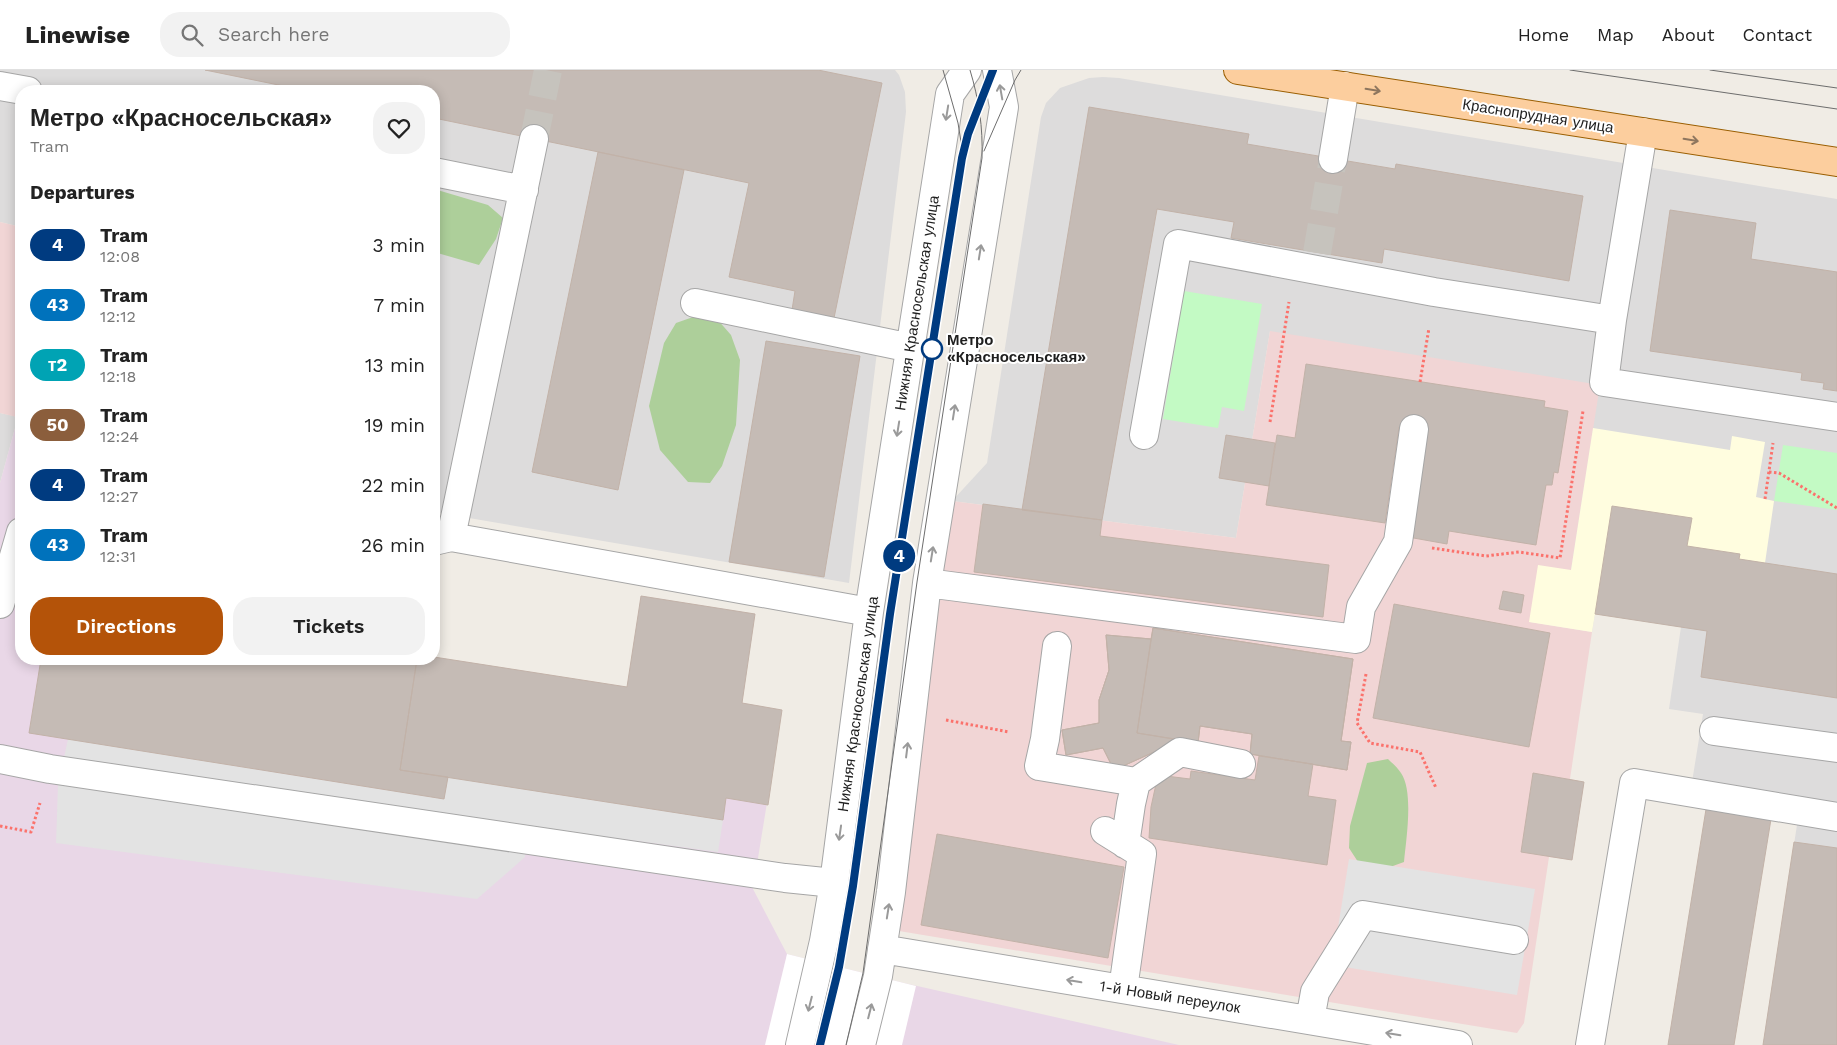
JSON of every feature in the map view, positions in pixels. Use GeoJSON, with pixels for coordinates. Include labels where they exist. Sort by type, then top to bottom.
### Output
{"type":"FeatureCollection","features":[{"type":"Feature","properties":{"kind":"main road","name":"Краснопрудная улица"},"geometry":{"type":"LineString","coordinates":[[1238,70],[1837,162]]}},
{"type":"Feature","properties":{"kind":"street","name":"Нижняя Красносельская улица"},"geometry":{"type":"LineString","coordinates":[[800,1045],[820,963],[834,883],[870,612],[950,94],[967,70]]}},
{"type":"Feature","properties":{"kind":"street"},"geometry":{"type":"LineString","coordinates":[[862,1045],[878,976],[891,892],[927,583],[1004,107],[997,70]]}},
{"type":"Feature","properties":{"kind":"street"},"geometry":{"type":"LineString","coordinates":[[0,86],[15,89]]}},
{"type":"Feature","properties":{"kind":"street"},"geometry":{"type":"LineString","coordinates":[[1333,159],[1345,86]]}},
{"type":"Feature","properties":{"kind":"street"},"geometry":{"type":"LineString","coordinates":[[1643,132],[1612,320],[1604,382],[1837,417]]}},
{"type":"Feature","properties":{"kind":"street"},"geometry":{"type":"LineString","coordinates":[[534,138],[524,190],[442,539],[870,612]]}},
{"type":"Feature","properties":{"kind":"street"},"geometry":{"type":"LineString","coordinates":[[440,173],[524,190]]}},
{"type":"Feature","properties":{"kind":"street"},"geometry":{"type":"LineString","coordinates":[[1144,435],[1178,244],[1309,262],[1434,292],[1612,320]]}},
{"type":"Feature","properties":{"kind":"street"},"geometry":{"type":"LineString","coordinates":[[695,303],[911,348]]}},
{"type":"Feature","properties":{"kind":"street"},"geometry":{"type":"LineString","coordinates":[[927,583],[1356,639],[1361,607],[1398,542],[1414,429]]}},
{"type":"Feature","properties":{"kind":"street"},"geometry":{"type":"LineString","coordinates":[[0,604],[15,553]]}},
{"type":"Feature","properties":{"kind":"street"},"geometry":{"type":"LineString","coordinates":[[1057,646],[1045,739],[1039,766],[1136,782]]}},
{"type":"Feature","properties":{"kind":"street"},"geometry":{"type":"LineString","coordinates":[[1714,731],[1837,748]]}},
{"type":"Feature","properties":{"kind":"street"},"geometry":{"type":"LineString","coordinates":[[1122,990],[1142,854],[1115,838],[1130,804],[1136,782],[1180,752],[1241,764]]}},
{"type":"Feature","properties":{"kind":"street"},"geometry":{"type":"LineString","coordinates":[[0,759],[50,769],[785,878],[834,883]]}},
{"type":"Feature","properties":{"kind":"street"},"geometry":{"type":"LineString","coordinates":[[1590,1045],[1634,783],[1837,817]]}},
{"type":"Feature","properties":{"kind":"street"},"geometry":{"type":"LineString","coordinates":[[1310,1020],[1315,992],[1363,915],[1514,940]]}},
{"type":"Feature","properties":{"kind":"street","name":"1-й Новый переулок"},"geometry":{"type":"LineString","coordinates":[[882,949],[1458,1045]]}},
{"type":"Feature","properties":{"kind":"path"},"geometry":{"type":"LineString","coordinates":[[1270,422],[1309,262]]}},
{"type":"Feature","properties":{"kind":"path"},"geometry":{"type":"LineString","coordinates":[[1420,382],[1434,292]]}},
{"type":"Feature","properties":{"kind":"path"},"geometry":{"type":"LineString","coordinates":[[1398,542],[1486,556],[1519,552],[1560,558],[1582,412],[1604,382]]}},
{"type":"Feature","properties":{"kind":"path"},"geometry":{"type":"LineString","coordinates":[[1765,499],[1779,409]]}},
{"type":"Feature","properties":{"kind":"path"},"geometry":{"type":"LineString","coordinates":[[1769,472],[1779,472],[1837,508]]}},
{"type":"Feature","properties":{"kind":"path"},"geometry":{"type":"LineString","coordinates":[[1356,639],[1368,661],[1357,723],[1370,743],[1420,752],[1436,788]]}},
{"type":"Feature","properties":{"kind":"path"},"geometry":{"type":"LineString","coordinates":[[938,718],[1045,739]]}},
{"type":"Feature","properties":{"kind":"path"},"geometry":{"type":"LineString","coordinates":[[0,826],[31,832],[50,769]]}},
{"type":"Feature","properties":{"kind":"shaded area"},"geometry":{"type":"Polygon","coordinates":[[[0,70],[895,70],[899,75],[905,92],[906,112],[849,583],[440,513],[440,85],[15,85],[15,226],[0,222],[0,70]]]}},
{"type":"Feature","properties":{"kind":"shaded area"},"geometry":{"type":"Polygon","coordinates":[[[1089,78],[1119,78],[1837,199],[1837,1045],[1763,1045],[1801,799],[1692,782],[1703,714],[1669,709],[1681,627],[1595,614],[1592,632],[1571,570],[1270,331],[1236,538],[952,501],[987,463],[1041,117],[1046,103],[1060,88],[1089,78]]]}},
{"type":"Feature","properties":{"kind":"shaded area"},"geometry":{"type":"Polygon","coordinates":[[[0,222],[15,226],[15,417],[0,413],[0,222]]]}},
{"type":"Feature","properties":{"kind":"shaded area"},"geometry":{"type":"Polygon","coordinates":[[[1270,331],[1600,385],[1571,570],[1530,622],[1592,632],[1570,779],[1584,782],[1572,860],[1549,857],[1524,1023],[1517,1033],[893,930],[952,501],[1236,538],[1270,331]]]}},
{"type":"Feature","properties":{"kind":"shaded area"},"geometry":{"type":"Polygon","coordinates":[[[0,413],[15,416],[15,428],[0,483],[0,413]]]}},
{"type":"Feature","properties":{"kind":"shaded area"},"geometry":{"type":"Polygon","coordinates":[[[15,428],[15,665],[440,665],[440,658],[627,687],[641,596],[755,614],[742,703],[782,710],[753,889],[787,954],[904,983],[1179,1045],[0,1045],[0,483],[15,428]]]}},
{"type":"Feature","properties":{"kind":"shaded area"},"geometry":{"type":"Polygon","coordinates":[[[1593,428],[1730,450],[1732,436],[1765,442],[1756,497],[1774,501],[1765,563],[1739,559],[1740,554],[1624,618],[1595,614],[1592,632],[1529,622],[1538,565],[1571,570],[1593,428]]]}},
{"type":"Feature","properties":{"kind":"shaded area"},"geometry":{"type":"Polygon","coordinates":[[[68,739],[444,799],[448,777],[723,820],[718,852],[527,826],[525,857],[477,899],[56,843],[58,786],[68,739]]]}},
{"type":"Feature","properties":{"kind":"shaded area"},"geometry":{"type":"Polygon","coordinates":[[[1349,859],[1535,889],[1517,995],[1332,965],[1349,859]]]}},
{"type":"Feature","properties":{"kind":"green space"},"geometry":{"type":"Polygon","coordinates":[[[440,191],[488,205],[503,218],[496,239],[479,265],[440,254],[440,191]]]}},
{"type":"Feature","properties":{"kind":"green space"},"geometry":{"type":"Polygon","coordinates":[[[1184,291],[1262,304],[1244,411],[1222,407],[1218,428],[1163,419],[1184,291]]]}},
{"type":"Feature","properties":{"kind":"green space"},"geometry":{"type":"Polygon","coordinates":[[[696,316],[717,319],[731,335],[740,360],[736,425],[722,466],[710,483],[688,482],[660,450],[649,406],[664,343],[676,323],[696,316]]]}},
{"type":"Feature","properties":{"kind":"green space"},"geometry":{"type":"Polygon","coordinates":[[[1783,445],[1837,453],[1837,510],[1774,501],[1783,445]]]}},
{"type":"Feature","properties":{"kind":"green space"},"geometry":{"type":"Polygon","coordinates":[[[1388,759],[1400,771],[1405,781],[1408,804],[1407,829],[1404,862],[1379,871],[1360,865],[1349,848],[1350,826],[1367,763],[1388,759]]]}},
{"type":"Feature","properties":{"kind":"pier"},"geometry":{"type":"Polygon","coordinates":[[[787,954],[916,986],[902,1045],[765,1045],[787,954]]]}},
{"type":"Feature","properties":{"kind":"building"},"geometry":{"type":"Polygon","coordinates":[[[205,70],[818,70],[882,83],[834,318],[792,310],[795,291],[729,277],[749,183],[440,119],[440,85],[279,85],[205,70]]]}},
{"type":"Feature","properties":{"kind":"building"},"geometry":{"type":"Polygon","coordinates":[[[1089,107],[1249,134],[1247,144],[1395,169],[1396,164],[1583,196],[1569,281],[1384,249],[1382,263],[1231,238],[1234,222],[1157,209],[1102,520],[1022,510],[1089,107]]]}},
{"type":"Feature","properties":{"kind":"building"},"geometry":{"type":"Polygon","coordinates":[[[598,152],[684,170],[618,490],[532,472],[598,152]]]}},
{"type":"Feature","properties":{"kind":"building"},"geometry":{"type":"Polygon","coordinates":[[[1670,210],[1756,223],[1751,259],[1837,272],[1837,391],[1823,389],[1824,383],[1801,380],[1802,373],[1650,351],[1670,210]]]}},
{"type":"Feature","properties":{"kind":"building"},"geometry":{"type":"Polygon","coordinates":[[[766,341],[860,356],[824,577],[729,562],[766,341]]]}},
{"type":"Feature","properties":{"kind":"building"},"geometry":{"type":"Polygon","coordinates":[[[1306,364],[1545,401],[1544,407],[1568,411],[1558,473],[1554,472],[1552,485],[1546,485],[1536,545],[1449,531],[1447,544],[1408,537],[1414,429],[1399,427],[1385,523],[1266,505],[1277,435],[1295,438],[1306,364]]]}},
{"type":"Feature","properties":{"kind":"building"},"geometry":{"type":"Polygon","coordinates":[[[1226,435],[1275,443],[1269,486],[1219,478],[1226,435]]]}},
{"type":"Feature","properties":{"kind":"building"},"geometry":{"type":"Polygon","coordinates":[[[983,504],[1102,520],[1100,536],[1329,565],[1323,617],[974,572],[983,504]]]}},
{"type":"Feature","properties":{"kind":"building"},"geometry":{"type":"Polygon","coordinates":[[[1612,506],[1692,518],[1687,546],[1740,554],[1739,559],[1837,574],[1837,698],[1701,677],[1707,631],[1595,614],[1612,506]]]}},
{"type":"Feature","properties":{"kind":"building"},"geometry":{"type":"Polygon","coordinates":[[[1503,591],[1524,595],[1521,613],[1499,609],[1503,591]]]}},
{"type":"Feature","properties":{"kind":"building"},"geometry":{"type":"Polygon","coordinates":[[[641,596],[755,614],[742,703],[782,710],[768,805],[726,798],[723,820],[400,770],[416,665],[440,665],[440,658],[627,687],[641,596]]]}},
{"type":"Feature","properties":{"kind":"building"},"geometry":{"type":"Polygon","coordinates":[[[1394,604],[1550,633],[1529,747],[1373,718],[1394,604]]]}},
{"type":"Feature","properties":{"kind":"building"},"geometry":{"type":"Polygon","coordinates":[[[1153,628],[1353,659],[1341,741],[1351,742],[1347,770],[1250,754],[1252,734],[1200,726],[1198,743],[1137,733],[1153,628]]]}},
{"type":"Feature","properties":{"kind":"building"},"geometry":{"type":"Polygon","coordinates":[[[1153,628],[1353,659],[1341,741],[1351,742],[1347,770],[1250,754],[1252,734],[1200,726],[1198,743],[1181,740],[1114,770],[1103,748],[1066,755],[1062,730],[1099,723],[1099,700],[1109,670],[1106,635],[1151,639],[1153,628]]]}},
{"type":"Feature","properties":{"kind":"building"},"geometry":{"type":"Polygon","coordinates":[[[1106,635],[1151,639],[1137,733],[1181,740],[1114,770],[1103,748],[1066,755],[1062,730],[1099,723],[1099,700],[1109,670],[1106,635]]]}},
{"type":"Feature","properties":{"kind":"building"},"geometry":{"type":"Polygon","coordinates":[[[40,665],[416,665],[400,770],[448,777],[444,799],[29,733],[40,665]]]}},
{"type":"Feature","properties":{"kind":"building"},"geometry":{"type":"Polygon","coordinates":[[[1259,756],[1313,764],[1308,796],[1336,800],[1327,865],[1149,838],[1151,807],[1158,775],[1190,779],[1191,771],[1255,780],[1259,756]]]}},
{"type":"Feature","properties":{"kind":"building"},"geometry":{"type":"Polygon","coordinates":[[[1533,773],[1584,782],[1572,860],[1521,852],[1533,773]]]}},
{"type":"Feature","properties":{"kind":"building"},"geometry":{"type":"Polygon","coordinates":[[[1707,803],[1772,813],[1734,1045],[1668,1045],[1707,803]]]}},
{"type":"Feature","properties":{"kind":"building"},"geometry":{"type":"Polygon","coordinates":[[[937,834],[1124,867],[1108,958],[921,925],[937,834]]]}},
{"type":"Feature","properties":{"kind":"building"},"geometry":{"type":"Polygon","coordinates":[[[1794,842],[1837,848],[1837,1045],[1763,1045],[1794,842]]]}},
{"type":"Feature","properties":{"kind":"tunnel"},"geometry":{"type":"LineString","coordinates":[[534,139],[548,70]]}},
{"type":"Feature","properties":{"kind":"tunnel"},"geometry":{"type":"LineString","coordinates":[[1317,253],[1333,159]]}},
{"type":"Feature","properties":{"kind":"tram line"},"geometry":{"type":"LineString","coordinates":[[943,70],[958,123],[962,148]]}},
{"type":"Feature","properties":{"kind":"tram line"},"geometry":{"type":"LineString","coordinates":[[846,1045],[863,973],[917,582],[982,158],[980,114],[970,70]]}},
{"type":"Feature","properties":{"kind":"tram line"},"geometry":{"type":"LineString","coordinates":[[820,1045],[839,967],[853,886],[890,615],[962,158],[968,134],[993,70]]}},
{"type":"Feature","properties":{"kind":"tram line","name":"4"},"geometry":{"type":"LineString","coordinates":[[820,1045],[839,967],[853,886],[890,614],[962,158],[968,134],[993,70]]}},
{"type":"Feature","properties":{"kind":"tram line"},"geometry":{"type":"LineString","coordinates":[[984,151],[1021,70]]}},
{"type":"Feature","properties":{"kind":"tram line"},"geometry":{"type":"LineString","coordinates":[[1570,70],[1837,109]]}},
{"type":"Feature","properties":{"kind":"tram line"},"geometry":{"type":"LineString","coordinates":[[1710,70],[1837,88]]}},
{"type":"Feature","properties":{"kind":"place","name":"Метро «Красносельская»"},"geometry":{"type":"Point","coordinates":[932,349]}}]}
